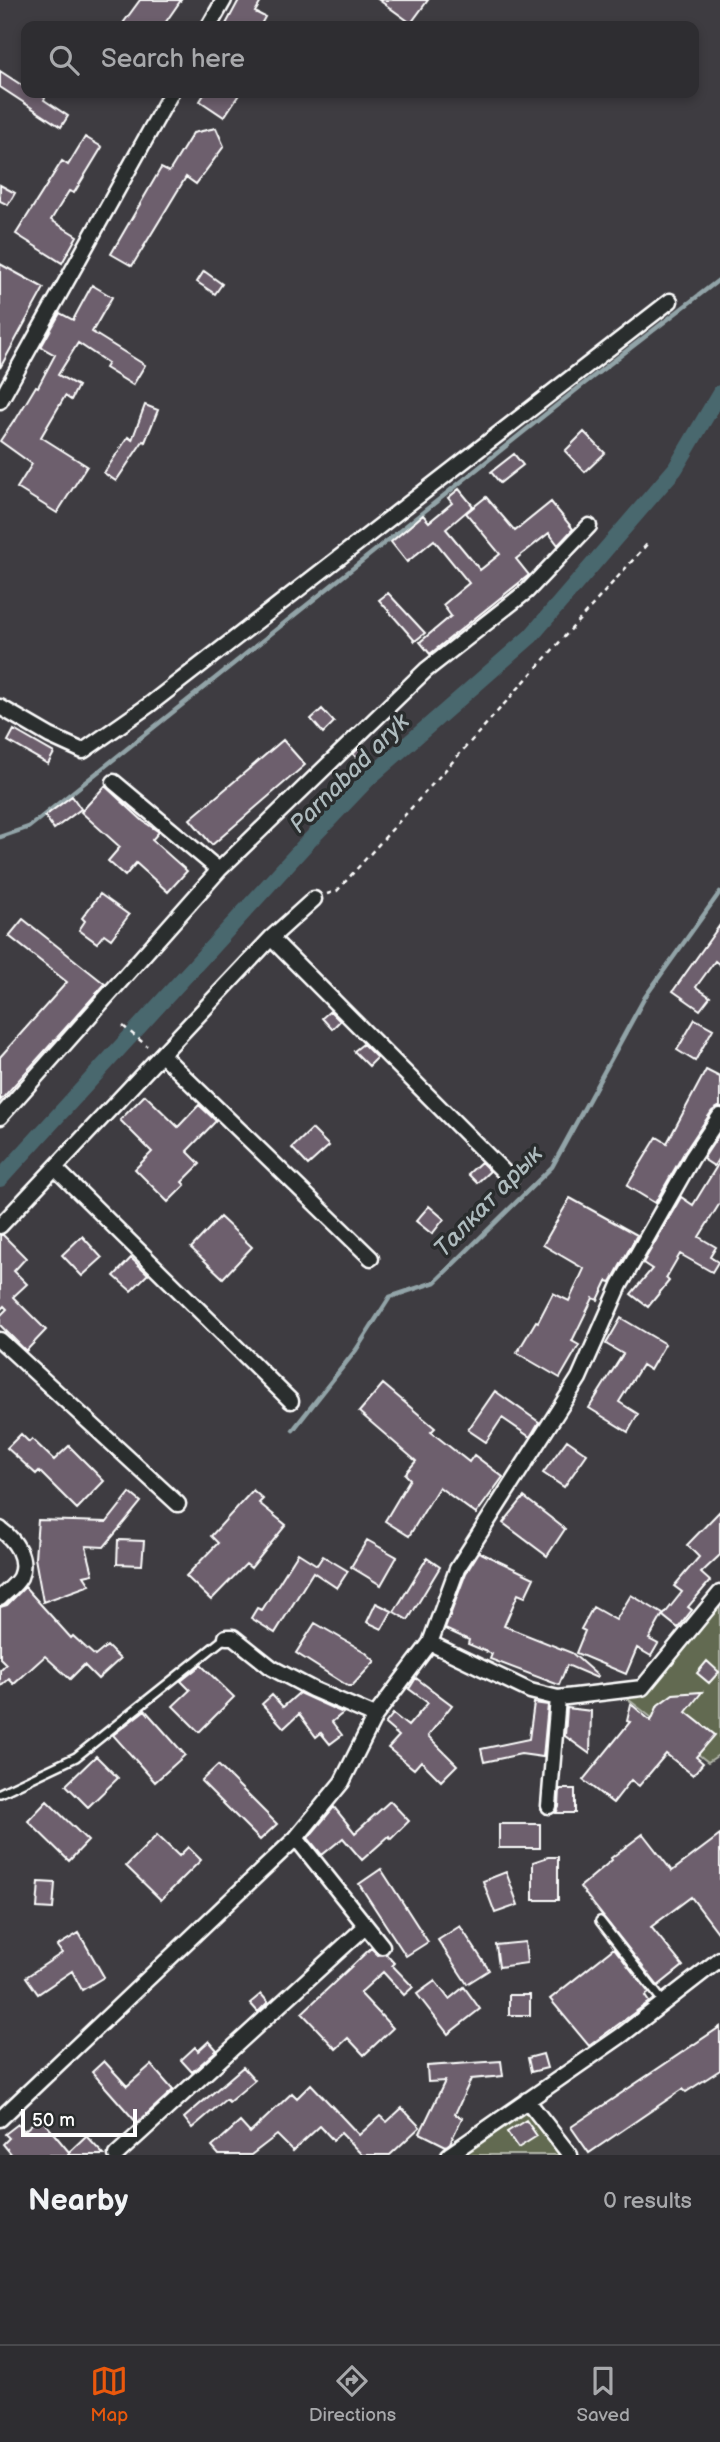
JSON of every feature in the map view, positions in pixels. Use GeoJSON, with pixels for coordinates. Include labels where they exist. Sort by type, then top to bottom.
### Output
{"type":"FeatureCollection","features":[{"type":"Feature","properties":{"kind":"street"},"geometry":{"type":"LineString","coordinates":[[212,21],[223,0]]}},
{"type":"Feature","properties":{"kind":"street"},"geometry":{"type":"LineString","coordinates":[[0,401],[169,98]]}},
{"type":"Feature","properties":{"kind":"street"},"geometry":{"type":"LineString","coordinates":[[0,708],[83,751],[149,705],[670,301]]}},
{"type":"Feature","properties":{"kind":"street"},"geometry":{"type":"LineString","coordinates":[[0,1117],[219,870],[426,670],[527,591],[589,526]]}},
{"type":"Feature","properties":{"kind":"street"},"geometry":{"type":"LineString","coordinates":[[114,782],[219,870]]}},
{"type":"Feature","properties":{"kind":"street"},"geometry":{"type":"LineString","coordinates":[[0,1226],[271,938],[314,899]]}},
{"type":"Feature","properties":{"kind":"street"},"geometry":{"type":"LineString","coordinates":[[271,938],[511,1179]]}},
{"type":"Feature","properties":{"kind":"street"},"geometry":{"type":"LineString","coordinates":[[162,1055],[371,1258]]}},
{"type":"Feature","properties":{"kind":"street"},"geometry":{"type":"LineString","coordinates":[[0,2119],[296,1838],[342,1782],[375,1716],[429,1643],[457,1569],[579,1378],[620,1285],[692,1158],[720,1116]]}},
{"type":"Feature","properties":{"kind":"street"},"geometry":{"type":"LineString","coordinates":[[55,1168],[291,1401]]}},
{"type":"Feature","properties":{"kind":"street"},"geometry":{"type":"LineString","coordinates":[[0,1340],[178,1504]]}},
{"type":"Feature","properties":{"kind":"street"},"geometry":{"type":"LineString","coordinates":[[0,1529],[19,1548],[22,1556],[20,1577],[0,1598]]}},
{"type":"Feature","properties":{"kind":"street"},"geometry":{"type":"LineString","coordinates":[[429,1643],[530,1690],[558,1698],[642,1688],[720,1593]]}},
{"type":"Feature","properties":{"kind":"street"},"geometry":{"type":"LineString","coordinates":[[226,1637],[233,1637],[272,1668],[312,1689],[375,1716]]}},
{"type":"Feature","properties":{"kind":"street"},"geometry":{"type":"LineString","coordinates":[[549,1806],[558,1698]]}},
{"type":"Feature","properties":{"kind":"street"},"geometry":{"type":"LineString","coordinates":[[296,1838],[382,1946]]}},
{"type":"Feature","properties":{"kind":"street"},"geometry":{"type":"LineString","coordinates":[[116,2155],[366,1926]]}},
{"type":"Feature","properties":{"kind":"street"},"geometry":{"type":"LineString","coordinates":[[449,2155],[622,2035],[720,1959]]}},
{"type":"Feature","properties":{"kind":"street"},"geometry":{"type":"LineString","coordinates":[[527,2100],[570,2155]]}},
{"type":"Feature","properties":{"kind":"lane"},"geometry":{"type":"LineString","coordinates":[[0,1793],[76,1757],[226,1637]]}},
{"type":"Feature","properties":{"kind":"lane"},"geometry":{"type":"LineString","coordinates":[[600,1921],[664,2003]]}},
{"type":"Feature","properties":{"kind":"path"},"geometry":{"type":"LineString","coordinates":[[314,899],[337,891],[649,542]]}},
{"type":"Feature","properties":{"kind":"path"},"geometry":{"type":"LineString","coordinates":[[123,1026],[146,1045]]}},
{"type":"Feature","properties":{"kind":"green space"},"geometry":{"type":"Polygon","coordinates":[[[720,1598],[720,1754],[708,1762],[624,1696],[720,1598]]]}},
{"type":"Feature","properties":{"kind":"green space"},"geometry":{"type":"Polygon","coordinates":[[[528,2111],[578,2155],[464,2155],[528,2111]]]}},
{"type":"Feature","properties":{"kind":"building"},"geometry":{"type":"Polygon","coordinates":[[[140,0],[181,0],[166,21],[125,21],[140,0]]]}},
{"type":"Feature","properties":{"kind":"building"},"geometry":{"type":"Polygon","coordinates":[[[239,0],[262,0],[255,12],[265,17],[263,21],[228,21],[239,0]]]}},
{"type":"Feature","properties":{"kind":"building"},"geometry":{"type":"Polygon","coordinates":[[[379,0],[428,0],[412,21],[408,21],[379,0]]]}},
{"type":"Feature","properties":{"kind":"building"},"geometry":{"type":"Polygon","coordinates":[[[0,71],[21,85],[21,98],[45,98],[44,100],[68,116],[61,127],[0,87],[0,71]]]}},
{"type":"Feature","properties":{"kind":"building"},"geometry":{"type":"Polygon","coordinates":[[[202,98],[237,98],[224,117],[200,101],[202,98]]]}},
{"type":"Feature","properties":{"kind":"building"},"geometry":{"type":"Polygon","coordinates":[[[216,128],[224,146],[196,184],[186,177],[132,266],[111,254],[161,168],[169,172],[193,133],[216,128]]]}},
{"type":"Feature","properties":{"kind":"building"},"geometry":{"type":"Polygon","coordinates":[[[85,137],[102,147],[74,193],[69,191],[51,220],[77,236],[62,263],[16,234],[62,161],[68,165],[85,137]]]}},
{"type":"Feature","properties":{"kind":"building"},"geometry":{"type":"Polygon","coordinates":[[[0,185],[15,193],[8,205],[0,201],[0,185]]]}},
{"type":"Feature","properties":{"kind":"building"},"geometry":{"type":"Polygon","coordinates":[[[0,264],[44,288],[0,368],[0,264]]]}},
{"type":"Feature","properties":{"kind":"building"},"geometry":{"type":"Polygon","coordinates":[[[204,271],[222,284],[215,294],[197,282],[204,271]]]}},
{"type":"Feature","properties":{"kind":"building"},"geometry":{"type":"Polygon","coordinates":[[[92,285],[112,297],[92,332],[145,365],[133,385],[105,368],[108,363],[78,343],[58,375],[78,386],[71,400],[65,396],[41,437],[87,466],[57,513],[17,488],[32,464],[0,441],[36,386],[38,387],[55,355],[41,347],[60,313],[73,320],[92,285]]]}},
{"type":"Feature","properties":{"kind":"building"},"geometry":{"type":"Polygon","coordinates":[[[145,405],[158,410],[145,442],[143,441],[116,481],[104,473],[128,437],[132,440],[145,405]]]}},
{"type":"Feature","properties":{"kind":"building"},"geometry":{"type":"Polygon","coordinates":[[[584,432],[605,453],[585,472],[565,451],[584,432]]]}},
{"type":"Feature","properties":{"kind":"building"},"geometry":{"type":"Polygon","coordinates":[[[514,454],[523,465],[500,483],[491,472],[514,454]]]}},
{"type":"Feature","properties":{"kind":"building"},"geometry":{"type":"Polygon","coordinates":[[[459,489],[473,506],[446,529],[480,570],[500,554],[466,513],[486,497],[515,531],[551,502],[573,529],[558,545],[549,533],[516,559],[529,575],[430,654],[420,642],[451,616],[443,605],[469,583],[434,540],[407,562],[391,542],[423,515],[429,522],[452,503],[448,498],[459,489]]]}},
{"type":"Feature","properties":{"kind":"building"},"geometry":{"type":"Polygon","coordinates":[[[388,593],[425,633],[415,641],[379,600],[388,593]]]}},
{"type":"Feature","properties":{"kind":"building"},"geometry":{"type":"Polygon","coordinates":[[[322,709],[334,722],[323,733],[311,719],[322,709]]]}},
{"type":"Feature","properties":{"kind":"building"},"geometry":{"type":"Polygon","coordinates":[[[14,730],[54,753],[48,764],[8,741],[14,730]]]}},
{"type":"Feature","properties":{"kind":"building"},"geometry":{"type":"Polygon","coordinates":[[[283,740],[305,765],[212,845],[190,819],[283,740]]]}},
{"type":"Feature","properties":{"kind":"building"},"geometry":{"type":"Polygon","coordinates":[[[362,745],[373,756],[364,765],[353,754],[362,745]]]}},
{"type":"Feature","properties":{"kind":"building"},"geometry":{"type":"Polygon","coordinates":[[[105,786],[159,832],[152,840],[187,871],[168,892],[136,863],[125,876],[108,861],[120,847],[81,812],[105,786]]]}},
{"type":"Feature","properties":{"kind":"building"},"geometry":{"type":"Polygon","coordinates":[[[72,796],[81,809],[54,829],[45,816],[72,796]]]}},
{"type":"Feature","properties":{"kind":"building"},"geometry":{"type":"Polygon","coordinates":[[[100,894],[129,915],[111,939],[104,934],[97,943],[79,930],[85,921],[82,918],[100,894]]]}},
{"type":"Feature","properties":{"kind":"building"},"geometry":{"type":"Polygon","coordinates":[[[23,919],[105,984],[0,1101],[0,1057],[67,982],[9,936],[23,919]]]}},
{"type":"Feature","properties":{"kind":"building"},"geometry":{"type":"Polygon","coordinates":[[[720,925],[720,965],[715,961],[696,987],[710,997],[700,1010],[673,991],[720,925]]]}},
{"type":"Feature","properties":{"kind":"building"},"geometry":{"type":"Polygon","coordinates":[[[330,1011],[340,1021],[332,1029],[322,1018],[330,1011]]]}},
{"type":"Feature","properties":{"kind":"building"},"geometry":{"type":"Polygon","coordinates":[[[695,1019],[713,1029],[695,1061],[677,1050],[695,1019]]]}},
{"type":"Feature","properties":{"kind":"building"},"geometry":{"type":"Polygon","coordinates":[[[363,1044],[377,1058],[369,1066],[354,1051],[363,1044]]]}},
{"type":"Feature","properties":{"kind":"building"},"geometry":{"type":"Polygon","coordinates":[[[706,1070],[720,1077],[720,1106],[712,1111],[655,1203],[627,1186],[657,1137],[667,1143],[706,1070]]]}},
{"type":"Feature","properties":{"kind":"building"},"geometry":{"type":"Polygon","coordinates":[[[145,1095],[178,1127],[199,1105],[216,1121],[187,1151],[200,1164],[182,1182],[185,1185],[168,1202],[135,1169],[152,1152],[120,1120],[145,1095]]]}},
{"type":"Feature","properties":{"kind":"building"},"geometry":{"type":"Polygon","coordinates":[[[312,1129],[329,1146],[308,1165],[292,1148],[312,1129]]]}},
{"type":"Feature","properties":{"kind":"building"},"geometry":{"type":"Polygon","coordinates":[[[720,1133],[720,1156],[714,1166],[703,1159],[720,1133]]]}},
{"type":"Feature","properties":{"kind":"building"},"geometry":{"type":"Polygon","coordinates":[[[720,1161],[720,1203],[699,1237],[716,1247],[710,1257],[718,1262],[712,1272],[680,1254],[666,1278],[669,1281],[648,1307],[631,1294],[652,1269],[643,1263],[681,1197],[693,1205],[720,1161]]]}},
{"type":"Feature","properties":{"kind":"building"},"geometry":{"type":"Polygon","coordinates":[[[481,1162],[490,1171],[477,1183],[468,1174],[481,1162]]]}},
{"type":"Feature","properties":{"kind":"building"},"geometry":{"type":"Polygon","coordinates":[[[570,1198],[637,1235],[611,1282],[607,1281],[598,1300],[593,1298],[572,1341],[579,1345],[560,1378],[517,1353],[553,1293],[569,1301],[584,1269],[543,1245],[570,1198]]]}},
{"type":"Feature","properties":{"kind":"building"},"geometry":{"type":"Polygon","coordinates":[[[429,1206],[444,1219],[432,1234],[416,1221],[429,1206]]]}},
{"type":"Feature","properties":{"kind":"building"},"geometry":{"type":"Polygon","coordinates":[[[220,1217],[252,1247],[223,1278],[191,1248],[220,1217]]]}},
{"type":"Feature","properties":{"kind":"building"},"geometry":{"type":"Polygon","coordinates":[[[0,1235],[26,1258],[14,1271],[27,1284],[13,1297],[46,1330],[26,1351],[0,1325],[0,1316],[7,1309],[4,1306],[0,1310],[0,1235]]]}},
{"type":"Feature","properties":{"kind":"building"},"geometry":{"type":"Polygon","coordinates":[[[82,1236],[102,1258],[82,1276],[62,1255],[82,1236]]]}},
{"type":"Feature","properties":{"kind":"building"},"geometry":{"type":"Polygon","coordinates":[[[131,1258],[148,1274],[131,1291],[114,1276],[131,1258]]]}},
{"type":"Feature","properties":{"kind":"building"},"geometry":{"type":"Polygon","coordinates":[[[621,1318],[665,1344],[650,1370],[642,1365],[619,1402],[638,1414],[628,1432],[589,1408],[623,1354],[606,1344],[621,1318]]]}},
{"type":"Feature","properties":{"kind":"building"},"geometry":{"type":"Polygon","coordinates":[[[383,1384],[435,1428],[431,1432],[469,1462],[474,1455],[503,1477],[476,1514],[439,1487],[409,1536],[385,1521],[410,1479],[405,1474],[416,1461],[359,1412],[383,1384]]]}},
{"type":"Feature","properties":{"kind":"building"},"geometry":{"type":"Polygon","coordinates":[[[495,1391],[539,1422],[530,1437],[502,1418],[486,1442],[468,1430],[495,1391]]]}},
{"type":"Feature","properties":{"kind":"building"},"geometry":{"type":"Polygon","coordinates":[[[21,1434],[29,1442],[32,1439],[54,1460],[69,1446],[104,1481],[77,1509],[39,1471],[36,1474],[7,1448],[21,1434]]]}},
{"type":"Feature","properties":{"kind":"building"},"geometry":{"type":"Polygon","coordinates":[[[567,1440],[587,1454],[564,1487],[543,1473],[567,1440]]]}},
{"type":"Feature","properties":{"kind":"building"},"geometry":{"type":"Polygon","coordinates":[[[253,1490],[263,1499],[259,1503],[286,1525],[251,1568],[246,1564],[211,1600],[186,1576],[218,1543],[211,1536],[253,1490]]]}},
{"type":"Feature","properties":{"kind":"building"},"geometry":{"type":"Polygon","coordinates":[[[130,1493],[141,1502],[104,1547],[86,1546],[93,1574],[84,1576],[90,1585],[43,1602],[35,1558],[38,1520],[107,1522],[130,1493]]]}},
{"type":"Feature","properties":{"kind":"building"},"geometry":{"type":"Polygon","coordinates":[[[524,1497],[565,1529],[547,1556],[503,1523],[524,1497]]]}},
{"type":"Feature","properties":{"kind":"building"},"geometry":{"type":"Polygon","coordinates":[[[720,1511],[720,1555],[701,1573],[710,1581],[688,1607],[692,1610],[678,1628],[663,1616],[682,1592],[674,1586],[699,1557],[687,1545],[720,1511]]]}},
{"type":"Feature","properties":{"kind":"building"},"geometry":{"type":"Polygon","coordinates":[[[118,1540],[144,1541],[142,1565],[117,1564],[118,1540]]]}},
{"type":"Feature","properties":{"kind":"building"},"geometry":{"type":"Polygon","coordinates":[[[367,1540],[397,1557],[381,1585],[351,1567],[367,1540]]]}},
{"type":"Feature","properties":{"kind":"building"},"geometry":{"type":"Polygon","coordinates":[[[479,1552],[534,1578],[525,1597],[518,1594],[504,1626],[572,1653],[598,1676],[597,1678],[567,1665],[559,1685],[490,1659],[492,1654],[468,1644],[469,1640],[445,1629],[466,1573],[479,1552]]]}},
{"type":"Feature","properties":{"kind":"building"},"geometry":{"type":"Polygon","coordinates":[[[298,1553],[317,1565],[323,1556],[348,1571],[337,1588],[313,1572],[275,1633],[251,1618],[257,1608],[262,1610],[298,1553]]]}},
{"type":"Feature","properties":{"kind":"building"},"geometry":{"type":"Polygon","coordinates":[[[427,1558],[440,1567],[408,1620],[394,1612],[427,1558]]]}},
{"type":"Feature","properties":{"kind":"building"},"geometry":{"type":"Polygon","coordinates":[[[25,1587],[71,1638],[73,1636],[95,1656],[107,1646],[120,1659],[98,1679],[84,1665],[70,1679],[45,1656],[14,1684],[9,1679],[0,1687],[0,1670],[6,1664],[0,1658],[0,1607],[7,1605],[25,1587]]]}},
{"type":"Feature","properties":{"kind":"building"},"geometry":{"type":"Polygon","coordinates":[[[631,1595],[663,1614],[649,1639],[658,1644],[651,1656],[637,1648],[626,1674],[576,1653],[585,1631],[581,1629],[593,1607],[616,1620],[631,1595]]]}},
{"type":"Feature","properties":{"kind":"building"},"geometry":{"type":"Polygon","coordinates":[[[376,1603],[392,1611],[382,1629],[367,1622],[376,1603]]]}},
{"type":"Feature","properties":{"kind":"building"},"geometry":{"type":"Polygon","coordinates":[[[315,1623],[365,1652],[375,1661],[352,1686],[296,1653],[315,1623]]]}},
{"type":"Feature","properties":{"kind":"building"},"geometry":{"type":"Polygon","coordinates":[[[707,1661],[719,1672],[709,1683],[697,1673],[707,1661]]]}},
{"type":"Feature","properties":{"kind":"building"},"geometry":{"type":"Polygon","coordinates":[[[201,1665],[234,1697],[199,1732],[173,1706],[190,1690],[181,1681],[201,1665]]]}},
{"type":"Feature","properties":{"kind":"building"},"geometry":{"type":"Polygon","coordinates":[[[416,1678],[452,1705],[428,1736],[457,1765],[441,1781],[421,1761],[414,1769],[388,1748],[399,1736],[385,1724],[393,1714],[408,1726],[428,1703],[409,1689],[416,1678]]]}},
{"type":"Feature","properties":{"kind":"building"},"geometry":{"type":"Polygon","coordinates":[[[702,1692],[686,1712],[715,1735],[696,1757],[703,1763],[693,1775],[666,1754],[639,1786],[631,1780],[613,1803],[583,1780],[630,1722],[627,1721],[631,1704],[651,1721],[658,1705],[673,1694],[702,1692]]]}},
{"type":"Feature","properties":{"kind":"building"},"geometry":{"type":"Polygon","coordinates":[[[299,1693],[343,1713],[332,1722],[342,1735],[330,1744],[321,1733],[316,1737],[299,1714],[284,1728],[262,1704],[272,1695],[283,1707],[299,1693]]]}},
{"type":"Feature","properties":{"kind":"building"},"geometry":{"type":"Polygon","coordinates":[[[534,1703],[548,1705],[543,1757],[521,1754],[484,1762],[481,1749],[529,1739],[534,1703]]]}},
{"type":"Feature","properties":{"kind":"building"},"geometry":{"type":"Polygon","coordinates":[[[567,1708],[591,1711],[590,1754],[565,1736],[567,1708]]]}},
{"type":"Feature","properties":{"kind":"building"},"geometry":{"type":"Polygon","coordinates":[[[145,1710],[185,1755],[155,1782],[113,1735],[145,1710]]]}},
{"type":"Feature","properties":{"kind":"building"},"geometry":{"type":"Polygon","coordinates":[[[96,1756],[118,1778],[88,1807],[66,1785],[96,1756]]]}},
{"type":"Feature","properties":{"kind":"building"},"geometry":{"type":"Polygon","coordinates":[[[218,1765],[277,1824],[260,1840],[201,1781],[218,1765]]]}},
{"type":"Feature","properties":{"kind":"building"},"geometry":{"type":"Polygon","coordinates":[[[560,1789],[575,1789],[575,1813],[556,1813],[560,1789]]]}},
{"type":"Feature","properties":{"kind":"building"},"geometry":{"type":"Polygon","coordinates":[[[47,1801],[88,1841],[69,1861],[28,1821],[47,1801]]]}},
{"type":"Feature","properties":{"kind":"building"},"geometry":{"type":"Polygon","coordinates":[[[390,1801],[409,1821],[391,1839],[389,1836],[362,1860],[343,1838],[322,1855],[308,1838],[334,1807],[355,1833],[390,1801]]]}},
{"type":"Feature","properties":{"kind":"building"},"geometry":{"type":"Polygon","coordinates":[[[499,1824],[540,1824],[540,1848],[499,1848],[499,1824]]]}},
{"type":"Feature","properties":{"kind":"building"},"geometry":{"type":"Polygon","coordinates":[[[643,1834],[672,1871],[720,1835],[720,1935],[691,1897],[651,1927],[683,1966],[658,1986],[580,1887],[612,1860],[611,1858],[643,1834]]]}},
{"type":"Feature","properties":{"kind":"building"},"geometry":{"type":"Polygon","coordinates":[[[157,1835],[179,1856],[188,1847],[201,1860],[161,1900],[126,1866],[157,1835]]]}},
{"type":"Feature","properties":{"kind":"building"},"geometry":{"type":"Polygon","coordinates":[[[558,1857],[558,1900],[533,1900],[533,1862],[558,1857]]]}},
{"type":"Feature","properties":{"kind":"building"},"geometry":{"type":"Polygon","coordinates":[[[381,1869],[428,1942],[406,1956],[359,1884],[381,1869]]]}},
{"type":"Feature","properties":{"kind":"building"},"geometry":{"type":"Polygon","coordinates":[[[506,1872],[518,1905],[495,1913],[483,1881],[506,1872]]]}},
{"type":"Feature","properties":{"kind":"building"},"geometry":{"type":"Polygon","coordinates":[[[39,1882],[55,1883],[53,1909],[37,1908],[39,1882]]]}},
{"type":"Feature","properties":{"kind":"building"},"geometry":{"type":"Polygon","coordinates":[[[460,1926],[489,1970],[467,1984],[438,1940],[460,1926]]]}},
{"type":"Feature","properties":{"kind":"building"},"geometry":{"type":"Polygon","coordinates":[[[79,1933],[104,1977],[82,1990],[72,1971],[38,1994],[26,1977],[62,1953],[57,1946],[79,1933]]]}},
{"type":"Feature","properties":{"kind":"building"},"geometry":{"type":"Polygon","coordinates":[[[525,1942],[527,1963],[499,1967],[496,1945],[525,1942]]]}},
{"type":"Feature","properties":{"kind":"building"},"geometry":{"type":"Polygon","coordinates":[[[371,1948],[378,1955],[386,1954],[394,1963],[392,1965],[413,1987],[404,1995],[383,1972],[360,1993],[393,2028],[364,2055],[348,2038],[336,2049],[302,2013],[371,1948]]]}},
{"type":"Feature","properties":{"kind":"building"},"geometry":{"type":"Polygon","coordinates":[[[614,1948],[649,1993],[645,1996],[649,2002],[589,2046],[550,1999],[614,1948]]]}},
{"type":"Feature","properties":{"kind":"building"},"geometry":{"type":"Polygon","coordinates":[[[435,1981],[449,1999],[464,1987],[480,2009],[448,2034],[417,1994],[435,1981]]]}},
{"type":"Feature","properties":{"kind":"building"},"geometry":{"type":"Polygon","coordinates":[[[261,1994],[268,2002],[258,2012],[250,2003],[261,1994]]]}},
{"type":"Feature","properties":{"kind":"building"},"geometry":{"type":"Polygon","coordinates":[[[509,1995],[530,1995],[530,2015],[509,2015],[509,1995]]]}},
{"type":"Feature","properties":{"kind":"building"},"geometry":{"type":"Polygon","coordinates":[[[720,2027],[720,2070],[686,2092],[683,2089],[589,2153],[571,2127],[720,2027]]]}},
{"type":"Feature","properties":{"kind":"building"},"geometry":{"type":"Polygon","coordinates":[[[209,2041],[217,2050],[192,2072],[181,2060],[195,2047],[198,2051],[209,2041]]]}},
{"type":"Feature","properties":{"kind":"building"},"geometry":{"type":"Polygon","coordinates":[[[543,2054],[547,2068],[531,2072],[528,2058],[543,2054]]]}},
{"type":"Feature","properties":{"kind":"building"},"geometry":{"type":"Polygon","coordinates":[[[104,2061],[127,2086],[151,2065],[173,2090],[137,2123],[92,2072],[104,2061]]]}},
{"type":"Feature","properties":{"kind":"building"},"geometry":{"type":"Polygon","coordinates":[[[501,2061],[503,2076],[471,2079],[455,2114],[462,2118],[450,2143],[446,2146],[420,2133],[445,2081],[428,2082],[427,2066],[501,2061]]]}},
{"type":"Feature","properties":{"kind":"building"},"geometry":{"type":"Polygon","coordinates":[[[243,2067],[255,2080],[229,2102],[226,2099],[192,2128],[184,2118],[243,2067]]]}},
{"type":"Feature","properties":{"kind":"building"},"geometry":{"type":"Polygon","coordinates":[[[311,2084],[359,2135],[380,2116],[387,2122],[402,2108],[420,2127],[390,2155],[362,2155],[341,2133],[333,2140],[320,2126],[293,2151],[277,2135],[251,2155],[219,2155],[212,2147],[240,2122],[250,2133],[292,2093],[297,2098],[311,2084]]]}},
{"type":"Feature","properties":{"kind":"building"},"geometry":{"type":"Polygon","coordinates":[[[40,2117],[69,2152],[86,2136],[104,2155],[12,2155],[3,2144],[9,2138],[5,2134],[18,2124],[24,2131],[40,2117]]]}},
{"type":"Feature","properties":{"kind":"building"},"geometry":{"type":"Polygon","coordinates":[[[526,2120],[537,2136],[518,2148],[507,2132],[526,2120]]]}},
{"type":"Feature","properties":{"kind":"waterway"},"geometry":{"type":"LineString","coordinates":[[0,837],[29,827],[581,386],[720,279]]}},
{"type":"Feature","properties":{"kind":"waterway","name":"Parnabad aryk"},"geometry":{"type":"LineString","coordinates":[[0,1179],[369,778],[531,636],[675,469],[720,393]]}},
{"type":"Feature","properties":{"kind":"waterway","name":"Талкат арык"},"geometry":{"type":"LineString","coordinates":[[293,1430],[356,1350],[390,1297],[435,1282],[552,1167],[645,997],[720,892]]}}]}
